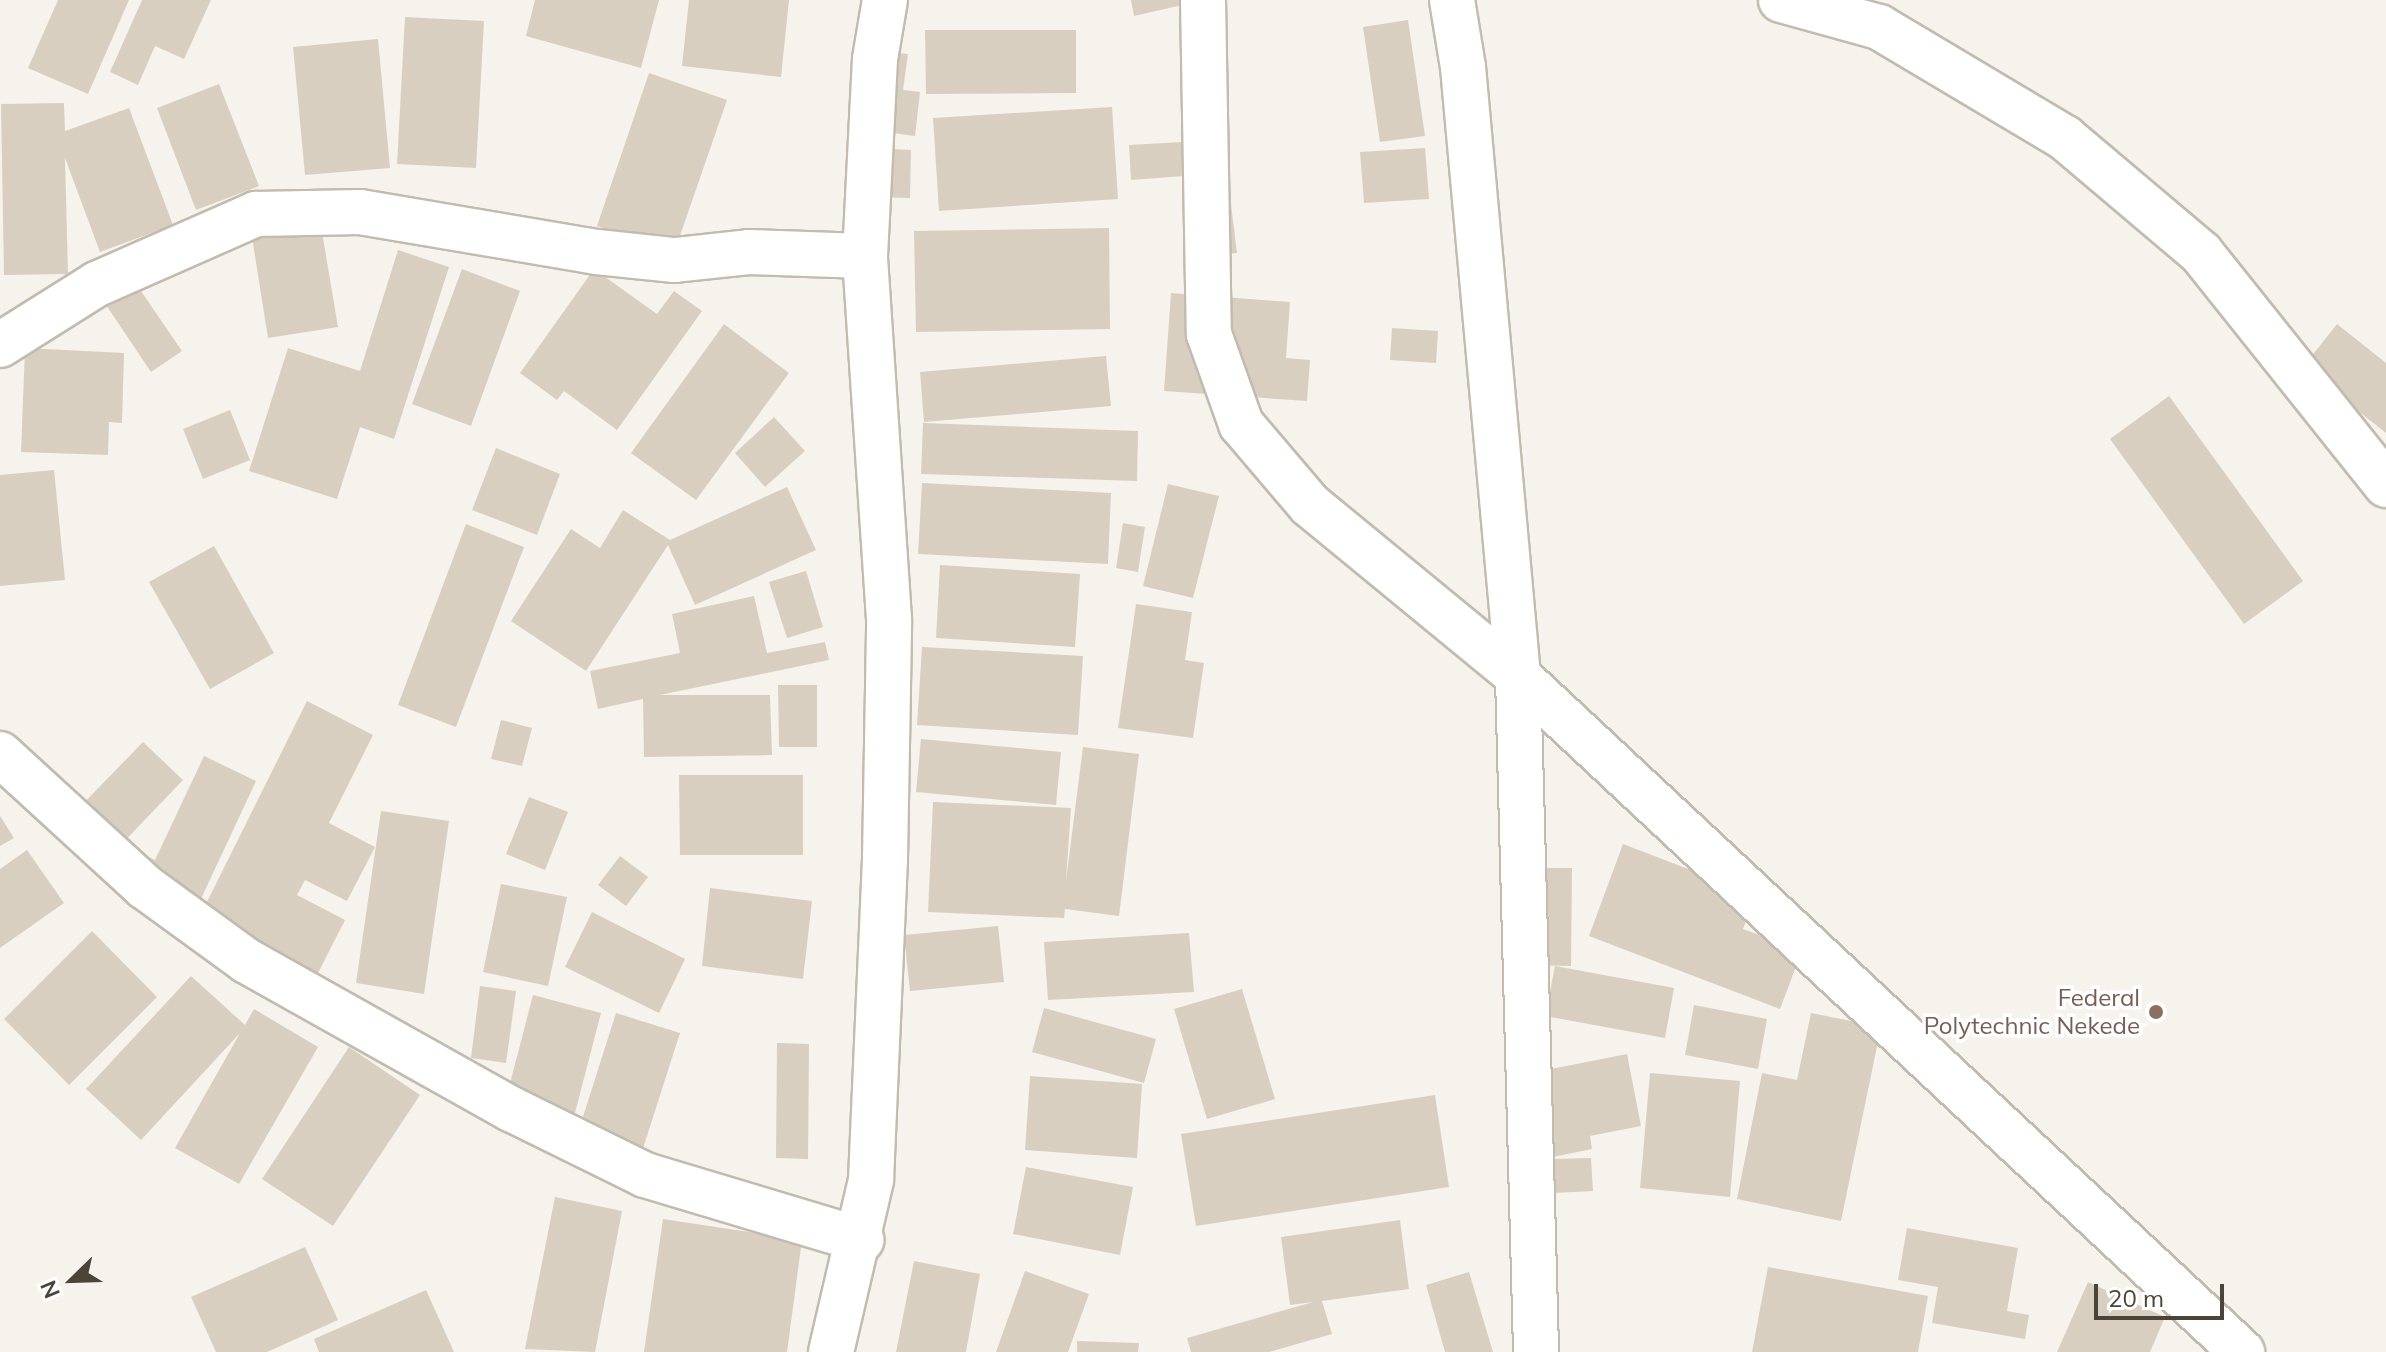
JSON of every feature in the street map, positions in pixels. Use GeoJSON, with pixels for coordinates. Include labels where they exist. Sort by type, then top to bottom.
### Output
{"type":"FeatureCollection","features":[{"type":"Feature","properties":{"kind":"street"},"geometry":{"type":"LineString","coordinates":[[831,1352],[861,1240],[871,1180],[889,619],[865,256],[875,59],[885,0]]}},
{"type":"Feature","properties":{"kind":"street"},"geometry":{"type":"LineString","coordinates":[[1203,0],[1209,334],[1241,424],[1310,505],[1518,676],[2242,1352]]}},
{"type":"Feature","properties":{"kind":"street"},"geometry":{"type":"LineString","coordinates":[[1452,0],[1463,67],[1518,676],[1536,1352]]}},
{"type":"Feature","properties":{"kind":"street"},"geometry":{"type":"LineString","coordinates":[[1781,0],[1879,27],[2065,138],[2201,253],[2386,485]]}},
{"type":"Feature","properties":{"kind":"street"},"geometry":{"type":"LineString","coordinates":[[0,345],[97,284],[256,214],[360,212],[597,252],[675,260],[749,252],[865,256]]}},
{"type":"Feature","properties":{"kind":"street"},"geometry":{"type":"LineString","coordinates":[[0,754],[145,887],[260,969],[511,1109],[645,1175],[861,1240]]}},
{"type":"Feature","properties":{"kind":"building"},"geometry":{"type":"Polygon","coordinates":[[[58,0],[129,0],[88,94],[28,68],[58,0]]]}},
{"type":"Feature","properties":{"kind":"building"},"geometry":{"type":"Polygon","coordinates":[[[142,0],[211,0],[184,59],[155,46],[138,85],[110,72],[142,0]]]}},
{"type":"Feature","properties":{"kind":"building"},"geometry":{"type":"Polygon","coordinates":[[[535,0],[659,0],[641,68],[526,36],[535,0]]]}},
{"type":"Feature","properties":{"kind":"building"},"geometry":{"type":"Polygon","coordinates":[[[689,0],[789,0],[781,77],[682,66],[689,0]]]}},
{"type":"Feature","properties":{"kind":"building"},"geometry":{"type":"Polygon","coordinates":[[[1131,0],[1200,0],[1200,1],[1134,16],[1131,0]]]}},
{"type":"Feature","properties":{"kind":"building"},"geometry":{"type":"Polygon","coordinates":[[[405,17],[484,21],[476,168],[397,164],[405,17]]]}},
{"type":"Feature","properties":{"kind":"building"},"geometry":{"type":"Polygon","coordinates":[[[1408,20],[1425,136],[1380,142],[1363,27],[1408,20]]]}},
{"type":"Feature","properties":{"kind":"building"},"geometry":{"type":"Polygon","coordinates":[[[925,30],[1076,30],[1076,93],[926,94],[925,30]]]}},
{"type":"Feature","properties":{"kind":"building"},"geometry":{"type":"Polygon","coordinates":[[[378,39],[390,168],[305,175],[293,47],[378,39]]]}},
{"type":"Feature","properties":{"kind":"building"},"geometry":{"type":"Polygon","coordinates":[[[897,53],[908,54],[903,90],[920,92],[915,136],[861,129],[897,53]]]}},
{"type":"Feature","properties":{"kind":"building"},"geometry":{"type":"Polygon","coordinates":[[[649,73],[727,100],[674,253],[597,226],[649,73]]]}},
{"type":"Feature","properties":{"kind":"building"},"geometry":{"type":"Polygon","coordinates":[[[219,84],[259,186],[196,210],[157,108],[219,84]]]}},
{"type":"Feature","properties":{"kind":"building"},"geometry":{"type":"Polygon","coordinates":[[[64,103],[65,131],[129,108],[173,225],[100,252],[65,158],[68,274],[4,275],[1,104],[64,103]]]}},
{"type":"Feature","properties":{"kind":"building"},"geometry":{"type":"Polygon","coordinates":[[[1112,107],[1118,199],[939,211],[933,118],[1112,107]]]}},
{"type":"Feature","properties":{"kind":"building"},"geometry":{"type":"Polygon","coordinates":[[[1182,142],[1184,176],[1131,180],[1129,145],[1182,142]]]}},
{"type":"Feature","properties":{"kind":"building"},"geometry":{"type":"Polygon","coordinates":[[[870,148],[911,150],[910,198],[868,197],[870,148]]]}},
{"type":"Feature","properties":{"kind":"building"},"geometry":{"type":"Polygon","coordinates":[[[1425,148],[1429,199],[1364,203],[1360,152],[1425,148]]]}},
{"type":"Feature","properties":{"kind":"building"},"geometry":{"type":"Polygon","coordinates":[[[1230,196],[1237,253],[1208,256],[1201,199],[1230,196]]]}},
{"type":"Feature","properties":{"kind":"building"},"geometry":{"type":"Polygon","coordinates":[[[321,226],[338,327],[268,338],[252,237],[321,226]]]}},
{"type":"Feature","properties":{"kind":"building"},"geometry":{"type":"Polygon","coordinates":[[[1109,228],[1110,329],[916,332],[914,231],[1109,228]]]}},
{"type":"Feature","properties":{"kind":"building"},"geometry":{"type":"Polygon","coordinates":[[[398,250],[449,267],[394,439],[360,427],[337,499],[249,471],[288,348],[360,371],[398,250]]]}},
{"type":"Feature","properties":{"kind":"building"},"geometry":{"type":"Polygon","coordinates":[[[462,269],[520,291],[471,426],[412,404],[462,269]]]}},
{"type":"Feature","properties":{"kind":"building"},"geometry":{"type":"Polygon","coordinates":[[[594,269],[657,314],[674,291],[702,311],[617,430],[564,391],[557,400],[520,373],[594,269]]]}},
{"type":"Feature","properties":{"kind":"building"},"geometry":{"type":"Polygon","coordinates":[[[130,275],[182,351],[151,372],[100,296],[130,275]]]}},
{"type":"Feature","properties":{"kind":"building"},"geometry":{"type":"Polygon","coordinates":[[[1171,293],[1290,302],[1286,358],[1310,360],[1307,401],[1164,391],[1171,293]]]}},
{"type":"Feature","properties":{"kind":"building"},"geometry":{"type":"Polygon","coordinates":[[[724,324],[789,373],[696,500],[631,453],[724,324]]]}},
{"type":"Feature","properties":{"kind":"building"},"geometry":{"type":"Polygon","coordinates":[[[2337,324],[2386,363],[2386,433],[2303,367],[2337,324]]]}},
{"type":"Feature","properties":{"kind":"building"},"geometry":{"type":"Polygon","coordinates":[[[1392,328],[1438,331],[1436,363],[1390,360],[1392,328]]]}},
{"type":"Feature","properties":{"kind":"building"},"geometry":{"type":"Polygon","coordinates":[[[25,348],[124,353],[122,423],[109,422],[108,455],[21,452],[25,348]]]}},
{"type":"Feature","properties":{"kind":"building"},"geometry":{"type":"Polygon","coordinates":[[[1106,356],[1111,406],[924,422],[920,372],[1106,356]]]}},
{"type":"Feature","properties":{"kind":"building"},"geometry":{"type":"Polygon","coordinates":[[[2169,396],[2303,581],[2244,624],[2110,439],[2169,396]]]}},
{"type":"Feature","properties":{"kind":"building"},"geometry":{"type":"Polygon","coordinates":[[[230,410],[250,460],[203,479],[183,429],[230,410]]]}},
{"type":"Feature","properties":{"kind":"building"},"geometry":{"type":"Polygon","coordinates":[[[774,417],[805,451],[765,487],[735,453],[774,417]]]}},
{"type":"Feature","properties":{"kind":"building"},"geometry":{"type":"Polygon","coordinates":[[[923,423],[1138,431],[1137,481],[921,474],[923,423]]]}},
{"type":"Feature","properties":{"kind":"building"},"geometry":{"type":"Polygon","coordinates":[[[496,448],[560,474],[537,535],[472,510],[496,448]]]}},
{"type":"Feature","properties":{"kind":"building"},"geometry":{"type":"Polygon","coordinates":[[[54,470],[65,580],[0,586],[0,475],[54,470]]]}},
{"type":"Feature","properties":{"kind":"building"},"geometry":{"type":"Polygon","coordinates":[[[922,483],[1111,493],[1108,564],[918,554],[922,483]]]}},
{"type":"Feature","properties":{"kind":"building"},"geometry":{"type":"Polygon","coordinates":[[[1168,484],[1219,496],[1193,598],[1143,586],[1168,484]]]}},
{"type":"Feature","properties":{"kind":"building"},"geometry":{"type":"Polygon","coordinates":[[[787,487],[816,550],[695,605],[668,545],[586,671],[511,621],[571,529],[600,548],[623,510],[670,540],[787,487]]]}},
{"type":"Feature","properties":{"kind":"building"},"geometry":{"type":"Polygon","coordinates":[[[1123,523],[1145,527],[1138,572],[1116,568],[1123,523]]]}},
{"type":"Feature","properties":{"kind":"building"},"geometry":{"type":"Polygon","coordinates":[[[466,524],[524,547],[456,727],[398,705],[466,524]]]}},
{"type":"Feature","properties":{"kind":"building"},"geometry":{"type":"Polygon","coordinates":[[[214,546],[274,653],[210,689],[149,582],[214,546]]]}},
{"type":"Feature","properties":{"kind":"building"},"geometry":{"type":"Polygon","coordinates":[[[940,565],[1080,574],[1075,647],[936,638],[940,565]]]}},
{"type":"Feature","properties":{"kind":"building"},"geometry":{"type":"Polygon","coordinates":[[[806,571],[823,627],[787,638],[769,582],[806,571]]]}},
{"type":"Feature","properties":{"kind":"building"},"geometry":{"type":"Polygon","coordinates":[[[754,596],[767,653],[825,642],[829,660],[660,695],[770,695],[772,755],[644,757],[643,699],[598,709],[590,671],[680,653],[672,614],[754,596]]]}},
{"type":"Feature","properties":{"kind":"building"},"geometry":{"type":"Polygon","coordinates":[[[1136,604],[1192,612],[1185,660],[1204,663],[1193,738],[1118,728],[1136,604]]]}},
{"type":"Feature","properties":{"kind":"building"},"geometry":{"type":"Polygon","coordinates":[[[922,647],[1083,656],[1078,735],[917,725],[922,647]]]}},
{"type":"Feature","properties":{"kind":"building"},"geometry":{"type":"Polygon","coordinates":[[[778,685],[817,685],[817,747],[779,747],[778,685]]]}},
{"type":"Feature","properties":{"kind":"building"},"geometry":{"type":"Polygon","coordinates":[[[307,701],[373,735],[329,823],[375,847],[347,901],[305,880],[297,895],[345,920],[315,979],[198,920],[307,701]]]}},
{"type":"Feature","properties":{"kind":"building"},"geometry":{"type":"Polygon","coordinates":[[[501,720],[532,728],[522,766],[491,759],[501,720]]]}},
{"type":"Feature","properties":{"kind":"building"},"geometry":{"type":"Polygon","coordinates":[[[921,739],[1061,752],[1056,805],[916,792],[921,739]]]}},
{"type":"Feature","properties":{"kind":"building"},"geometry":{"type":"Polygon","coordinates":[[[143,742],[183,780],[115,851],[75,812],[143,742]]]}},
{"type":"Feature","properties":{"kind":"building"},"geometry":{"type":"Polygon","coordinates":[[[1083,747],[1139,754],[1119,916],[1065,909],[1064,918],[928,912],[933,802],[1071,808],[1066,881],[1083,747]]]}},
{"type":"Feature","properties":{"kind":"building"},"geometry":{"type":"Polygon","coordinates":[[[204,756],[256,781],[193,916],[129,848],[155,860],[204,756]]]}},
{"type":"Feature","properties":{"kind":"building"},"geometry":{"type":"Polygon","coordinates":[[[679,775],[803,775],[803,855],[680,855],[679,775]]]}},
{"type":"Feature","properties":{"kind":"building"},"geometry":{"type":"Polygon","coordinates":[[[529,797],[568,812],[545,870],[506,854],[529,797]]]}},
{"type":"Feature","properties":{"kind":"building"},"geometry":{"type":"Polygon","coordinates":[[[381,811],[449,821],[424,994],[356,983],[381,811]]]}},
{"type":"Feature","properties":{"kind":"building"},"geometry":{"type":"Polygon","coordinates":[[[0,816],[14,838],[0,846],[0,816]]]}},
{"type":"Feature","properties":{"kind":"building"},"geometry":{"type":"Polygon","coordinates":[[[1623,844],[1756,895],[1743,929],[1802,951],[1780,1009],[1589,936],[1623,844]]]}},
{"type":"Feature","properties":{"kind":"building"},"geometry":{"type":"Polygon","coordinates":[[[27,850],[64,903],[0,948],[0,869],[27,850]]]}},
{"type":"Feature","properties":{"kind":"building"},"geometry":{"type":"Polygon","coordinates":[[[620,856],[648,877],[626,906],[598,885],[620,856]]]}},
{"type":"Feature","properties":{"kind":"building"},"geometry":{"type":"Polygon","coordinates":[[[1529,868],[1572,868],[1571,966],[1528,965],[1529,868]]]}},
{"type":"Feature","properties":{"kind":"building"},"geometry":{"type":"Polygon","coordinates":[[[501,884],[567,897],[548,986],[483,972],[501,884]]]}},
{"type":"Feature","properties":{"kind":"building"},"geometry":{"type":"Polygon","coordinates":[[[710,888],[812,901],[803,979],[702,966],[710,888]]]}},
{"type":"Feature","properties":{"kind":"building"},"geometry":{"type":"Polygon","coordinates":[[[592,912],[685,959],[659,1013],[565,967],[592,912]]]}},
{"type":"Feature","properties":{"kind":"building"},"geometry":{"type":"Polygon","coordinates":[[[998,926],[1004,982],[910,991],[904,935],[998,926]]]}},
{"type":"Feature","properties":{"kind":"building"},"geometry":{"type":"Polygon","coordinates":[[[92,931],[157,997],[69,1085],[4,1019],[92,931]]]}},
{"type":"Feature","properties":{"kind":"building"},"geometry":{"type":"Polygon","coordinates":[[[1189,933],[1194,992],[1048,1000],[1044,942],[1189,933]]]}},
{"type":"Feature","properties":{"kind":"building"},"geometry":{"type":"Polygon","coordinates":[[[1555,966],[1674,988],[1665,1038],[1545,1016],[1555,966]]]}},
{"type":"Feature","properties":{"kind":"building"},"geometry":{"type":"Polygon","coordinates":[[[191,976],[245,1025],[254,1009],[318,1047],[239,1184],[175,1148],[240,1033],[141,1140],[86,1089],[191,976]]]}},
{"type":"Feature","properties":{"kind":"building"},"geometry":{"type":"Polygon","coordinates":[[[480,986],[516,991],[506,1063],[471,1058],[480,986]]]}},
{"type":"Feature","properties":{"kind":"building"},"geometry":{"type":"Polygon","coordinates":[[[1242,989],[1275,1099],[1207,1119],[1174,1009],[1242,989]]]}},
{"type":"Feature","properties":{"kind":"building"},"geometry":{"type":"Polygon","coordinates":[[[533,995],[601,1013],[569,1136],[501,1118],[533,995]]]}},
{"type":"Feature","properties":{"kind":"building"},"geometry":{"type":"Polygon","coordinates":[[[1694,1005],[1767,1019],[1758,1069],[1685,1055],[1694,1005]]]}},
{"type":"Feature","properties":{"kind":"building"},"geometry":{"type":"Polygon","coordinates":[[[1044,1008],[1156,1039],[1144,1083],[1032,1052],[1044,1008]]]}},
{"type":"Feature","properties":{"kind":"building"},"geometry":{"type":"Polygon","coordinates":[[[616,1013],[680,1033],[638,1164],[575,1142],[616,1013]]]}},
{"type":"Feature","properties":{"kind":"building"},"geometry":{"type":"Polygon","coordinates":[[[1811,1013],[1881,1027],[1841,1221],[1737,1199],[1762,1073],[1797,1080],[1811,1013]]]}},
{"type":"Feature","properties":{"kind":"building"},"geometry":{"type":"Polygon","coordinates":[[[777,1043],[809,1044],[808,1159],[776,1158],[777,1043]]]}},
{"type":"Feature","properties":{"kind":"building"},"geometry":{"type":"Polygon","coordinates":[[[349,1047],[420,1095],[333,1226],[262,1179],[349,1047]]]}},
{"type":"Feature","properties":{"kind":"building"},"geometry":{"type":"Polygon","coordinates":[[[1627,1054],[1641,1126],[1590,1136],[1592,1149],[1553,1157],[1536,1072],[1627,1054]]]}},
{"type":"Feature","properties":{"kind":"building"},"geometry":{"type":"Polygon","coordinates":[[[1650,1073],[1740,1081],[1730,1197],[1640,1188],[1650,1073]]]}},
{"type":"Feature","properties":{"kind":"building"},"geometry":{"type":"Polygon","coordinates":[[[1030,1076],[1142,1084],[1137,1158],[1025,1150],[1030,1076]]]}},
{"type":"Feature","properties":{"kind":"building"},"geometry":{"type":"Polygon","coordinates":[[[1435,1095],[1449,1187],[1196,1226],[1181,1134],[1435,1095]]]}},
{"type":"Feature","properties":{"kind":"building"},"geometry":{"type":"Polygon","coordinates":[[[1591,1158],[1593,1191],[1553,1193],[1552,1159],[1591,1158]]]}},
{"type":"Feature","properties":{"kind":"building"},"geometry":{"type":"Polygon","coordinates":[[[1026,1167],[1133,1187],[1120,1255],[1013,1234],[1026,1167]]]}},
{"type":"Feature","properties":{"kind":"building"},"geometry":{"type":"Polygon","coordinates":[[[555,1197],[622,1211],[595,1352],[525,1349],[555,1197]]]}},
{"type":"Feature","properties":{"kind":"building"},"geometry":{"type":"Polygon","coordinates":[[[663,1219],[802,1240],[787,1352],[644,1352],[663,1219]]]}},
{"type":"Feature","properties":{"kind":"building"},"geometry":{"type":"Polygon","coordinates":[[[1400,1220],[1409,1289],[1322,1301],[1332,1334],[1269,1352],[1191,1352],[1187,1338],[1313,1302],[1290,1305],[1281,1237],[1400,1220]]]}},
{"type":"Feature","properties":{"kind":"building"},"geometry":{"type":"Polygon","coordinates":[[[1907,1228],[2018,1248],[2007,1311],[2029,1315],[2025,1339],[1932,1323],[1938,1287],[1898,1280],[1907,1228]]]}},
{"type":"Feature","properties":{"kind":"building"},"geometry":{"type":"Polygon","coordinates":[[[305,1247],[338,1320],[267,1352],[216,1352],[191,1297],[305,1247]]]}},
{"type":"Feature","properties":{"kind":"building"},"geometry":{"type":"Polygon","coordinates":[[[914,1261],[980,1274],[966,1352],[896,1352],[914,1261]]]}},
{"type":"Feature","properties":{"kind":"building"},"geometry":{"type":"Polygon","coordinates":[[[1768,1267],[1928,1296],[1918,1352],[1752,1352],[1768,1267]]]}},
{"type":"Feature","properties":{"kind":"building"},"geometry":{"type":"Polygon","coordinates":[[[1025,1271],[1089,1294],[1068,1352],[996,1352],[1025,1271]]]}},
{"type":"Feature","properties":{"kind":"building"},"geometry":{"type":"Polygon","coordinates":[[[1469,1272],[1493,1352],[1445,1352],[1426,1285],[1469,1272]]]}},
{"type":"Feature","properties":{"kind":"building"},"geometry":{"type":"Polygon","coordinates":[[[2088,1282],[2165,1317],[2150,1352],[2057,1352],[2088,1282]]]}},
{"type":"Feature","properties":{"kind":"building"},"geometry":{"type":"Polygon","coordinates":[[[426,1290],[454,1352],[319,1352],[314,1339],[426,1290]]]}},
{"type":"Feature","properties":{"kind":"building"},"geometry":{"type":"Polygon","coordinates":[[[1077,1341],[1139,1343],[1138,1352],[1077,1352],[1077,1341]]]}},
{"type":"Feature","properties":{"kind":"place","name":"Federal Polytechnic Nekede"},"geometry":{"type":"Point","coordinates":[2156,1012]}}]}
